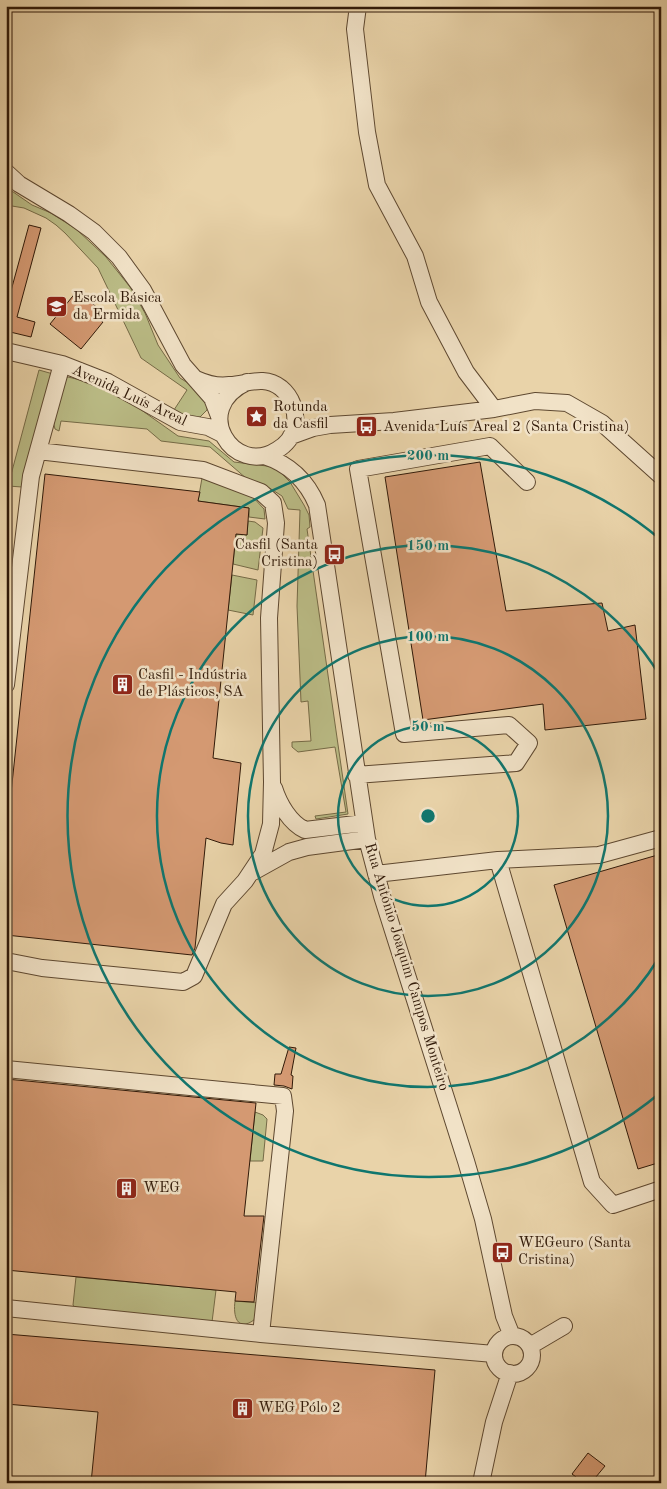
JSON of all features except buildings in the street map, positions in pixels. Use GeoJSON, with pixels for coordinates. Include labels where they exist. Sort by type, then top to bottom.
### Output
{"type":"FeatureCollection","features":[{"type":"Feature","properties":{"kind":"street"},"geometry":{"type":"LineString","coordinates":[[358,6],[355,29],[367,132],[377,185],[414,256],[429,302],[466,372],[494,409]]}},
{"type":"Feature","properties":{"kind":"street"},"geometry":{"type":"LineString","coordinates":[[6,172],[18,184],[69,214],[94,232],[119,257],[143,290],[183,365],[212,398],[219,416],[222,434],[229,444],[240,452],[252,456],[264,456],[282,447],[290,438],[295,427],[296,417],[290,399]]}},
{"type":"Feature","properties":{"kind":"street","name":"Avenida Luís Areal"},"geometry":{"type":"LineString","coordinates":[[6,352],[62,364],[108,382],[180,422],[208,427],[222,434]]}},
{"type":"Feature","properties":{"kind":"street"},"geometry":{"type":"LineString","coordinates":[[6,685],[31,476],[62,364]]}},
{"type":"Feature","properties":{"kind":"street"},"geometry":{"type":"LineString","coordinates":[[194,378],[221,386],[259,380],[271,383],[282,389],[314,421],[330,425]]}},
{"type":"Feature","properties":{"kind":"street"},"geometry":{"type":"LineString","coordinates":[[219,416],[227,395],[236,387],[247,382]]}},
{"type":"Feature","properties":{"kind":"street"},"geometry":{"type":"LineString","coordinates":[[290,438],[313,428],[330,425],[394,421],[494,409],[535,401],[567,404],[602,423],[657,473]]}},
{"type":"Feature","properties":{"kind":"street","name":"Rua António Joaquim Campos Monteiro"},"geometry":{"type":"LineString","coordinates":[[290,438],[300,478]]}},
{"type":"Feature","properties":{"kind":"street"},"geometry":{"type":"LineString","coordinates":[[356,775],[516,763],[529,743],[509,726],[404,734],[358,469],[490,446],[527,482]]}},
{"type":"Feature","properties":{"kind":"street"},"geometry":{"type":"LineString","coordinates":[[6,961],[42,968],[183,982],[194,976],[224,904],[248,876],[263,854],[271,824],[269,618],[276,523],[273,503],[261,492],[203,470],[38,452]]}},
{"type":"Feature","properties":{"kind":"street","name":"Rua António Joaquim Campos Monteiro"},"geometry":{"type":"LineString","coordinates":[[264,456],[285,464],[300,478],[313,496],[319,514],[365,831],[376,874],[483,1219],[504,1316],[512,1336]]}},
{"type":"Feature","properties":{"kind":"street"},"geometry":{"type":"LineString","coordinates":[[272,782],[281,804],[298,827],[305,830],[365,831]]}},
{"type":"Feature","properties":{"kind":"street"},"geometry":{"type":"LineString","coordinates":[[248,876],[270,862],[298,849],[365,831]]}},
{"type":"Feature","properties":{"kind":"street"},"geometry":{"type":"LineString","coordinates":[[376,874],[498,860],[599,854],[661,838]]}},
{"type":"Feature","properties":{"kind":"street"},"geometry":{"type":"LineString","coordinates":[[498,860],[592,1182],[613,1204],[661,1189]]}},
{"type":"Feature","properties":{"kind":"street"},"geometry":{"type":"LineString","coordinates":[[6,1069],[283,1096],[285,1111],[261,1334]]}},
{"type":"Feature","properties":{"kind":"street"},"geometry":{"type":"LineString","coordinates":[[6,1308],[261,1334],[494,1354]]}},
{"type":"Feature","properties":{"kind":"street"},"geometry":{"type":"LineString","coordinates":[[530,1346],[564,1326]]}},
{"type":"Feature","properties":{"kind":"street"},"geometry":{"type":"LineString","coordinates":[[512,1336],[521,1337],[530,1346],[532,1351],[532,1360],[527,1368],[519,1373],[510,1373],[502,1370],[496,1363],[494,1354],[497,1345],[503,1338],[512,1336]]}},
{"type":"Feature","properties":{"kind":"street"},"geometry":{"type":"LineString","coordinates":[[481,1483],[494,1422],[510,1373]]}},
{"type":"Feature","properties":{"kind":"green space"},"geometry":{"type":"Polygon","coordinates":[[[6,187],[32,205],[51,213],[76,229],[106,257],[130,287],[145,313],[158,345],[180,378],[201,391],[208,402],[207,410],[200,417],[196,418],[172,413],[187,390],[141,358],[98,268],[65,233],[46,218],[24,208],[6,205],[6,187]]]}},
{"type":"Feature","properties":{"kind":"green space"},"geometry":{"type":"Polygon","coordinates":[[[39,370],[53,374],[22,487],[8,486],[39,370]]]}},
{"type":"Feature","properties":{"kind":"green space"},"geometry":{"type":"Polygon","coordinates":[[[66,378],[109,387],[178,436],[209,441],[234,462],[275,467],[290,482],[309,515],[310,527],[307,529],[348,814],[316,819],[315,816],[346,812],[335,747],[298,752],[292,747],[292,742],[311,741],[308,701],[301,702],[297,606],[300,510],[288,509],[282,496],[247,479],[210,447],[161,441],[147,429],[61,421],[59,431],[55,429],[53,421],[66,378]]]}},
{"type":"Feature","properties":{"kind":"green space"},"geometry":{"type":"Polygon","coordinates":[[[202,478],[251,495],[264,509],[265,519],[249,517],[249,508],[198,501],[202,478]]]}},
{"type":"Feature","properties":{"kind":"green space"},"geometry":{"type":"Polygon","coordinates":[[[8,486],[9,491],[6,517],[8,486]]]}},
{"type":"Feature","properties":{"kind":"green space"},"geometry":{"type":"Polygon","coordinates":[[[248,521],[255,522],[263,528],[258,570],[233,564],[236,534],[247,535],[248,521]]]}},
{"type":"Feature","properties":{"kind":"green space"},"geometry":{"type":"Polygon","coordinates":[[[232,575],[257,580],[253,615],[228,610],[232,575]]]}},
{"type":"Feature","properties":{"kind":"green space"},"geometry":{"type":"Polygon","coordinates":[[[255,1112],[267,1119],[263,1161],[250,1161],[255,1112]]]}},
{"type":"Feature","properties":{"kind":"green space"},"geometry":{"type":"Polygon","coordinates":[[[76,1277],[216,1290],[212,1322],[75,1308],[73,1305],[76,1277]]]}},
{"type":"Feature","properties":{"kind":"green space"},"geometry":{"type":"Polygon","coordinates":[[[235,1301],[259,1303],[254,1320],[244,1324],[237,1321],[235,1301]]]}},
{"type":"Feature","properties":{"kind":"place","name":"Escola Básica da Ermida"},"geometry":{"type":"Point","coordinates":[57,307]}},
{"type":"Feature","properties":{"kind":"place","name":"Rotunda da Casfil"},"geometry":{"type":"Point","coordinates":[257,416]}},
{"type":"Feature","properties":{"kind":"place","name":"Avenida Luís Areal 2 (Santa Cristina)"},"geometry":{"type":"Point","coordinates":[367,427]}},
{"type":"Feature","properties":{"kind":"place","name":"Casfil (Santa Cristina)"},"geometry":{"type":"Point","coordinates":[334,554]}},
{"type":"Feature","properties":{"kind":"place","name":"Casfil - Indústria de Plásticos, SA"},"geometry":{"type":"Point","coordinates":[122,684]}},
{"type":"Feature","properties":{"kind":"place","name":"WEG"},"geometry":{"type":"Point","coordinates":[127,1188]}},
{"type":"Feature","properties":{"kind":"place","name":"WEGeuro (Santa Cristina)"},"geometry":{"type":"Point","coordinates":[502,1252]}},
{"type":"Feature","properties":{"kind":"place","name":"WEG Pólo 2"},"geometry":{"type":"Point","coordinates":[242,1408]}}]}
